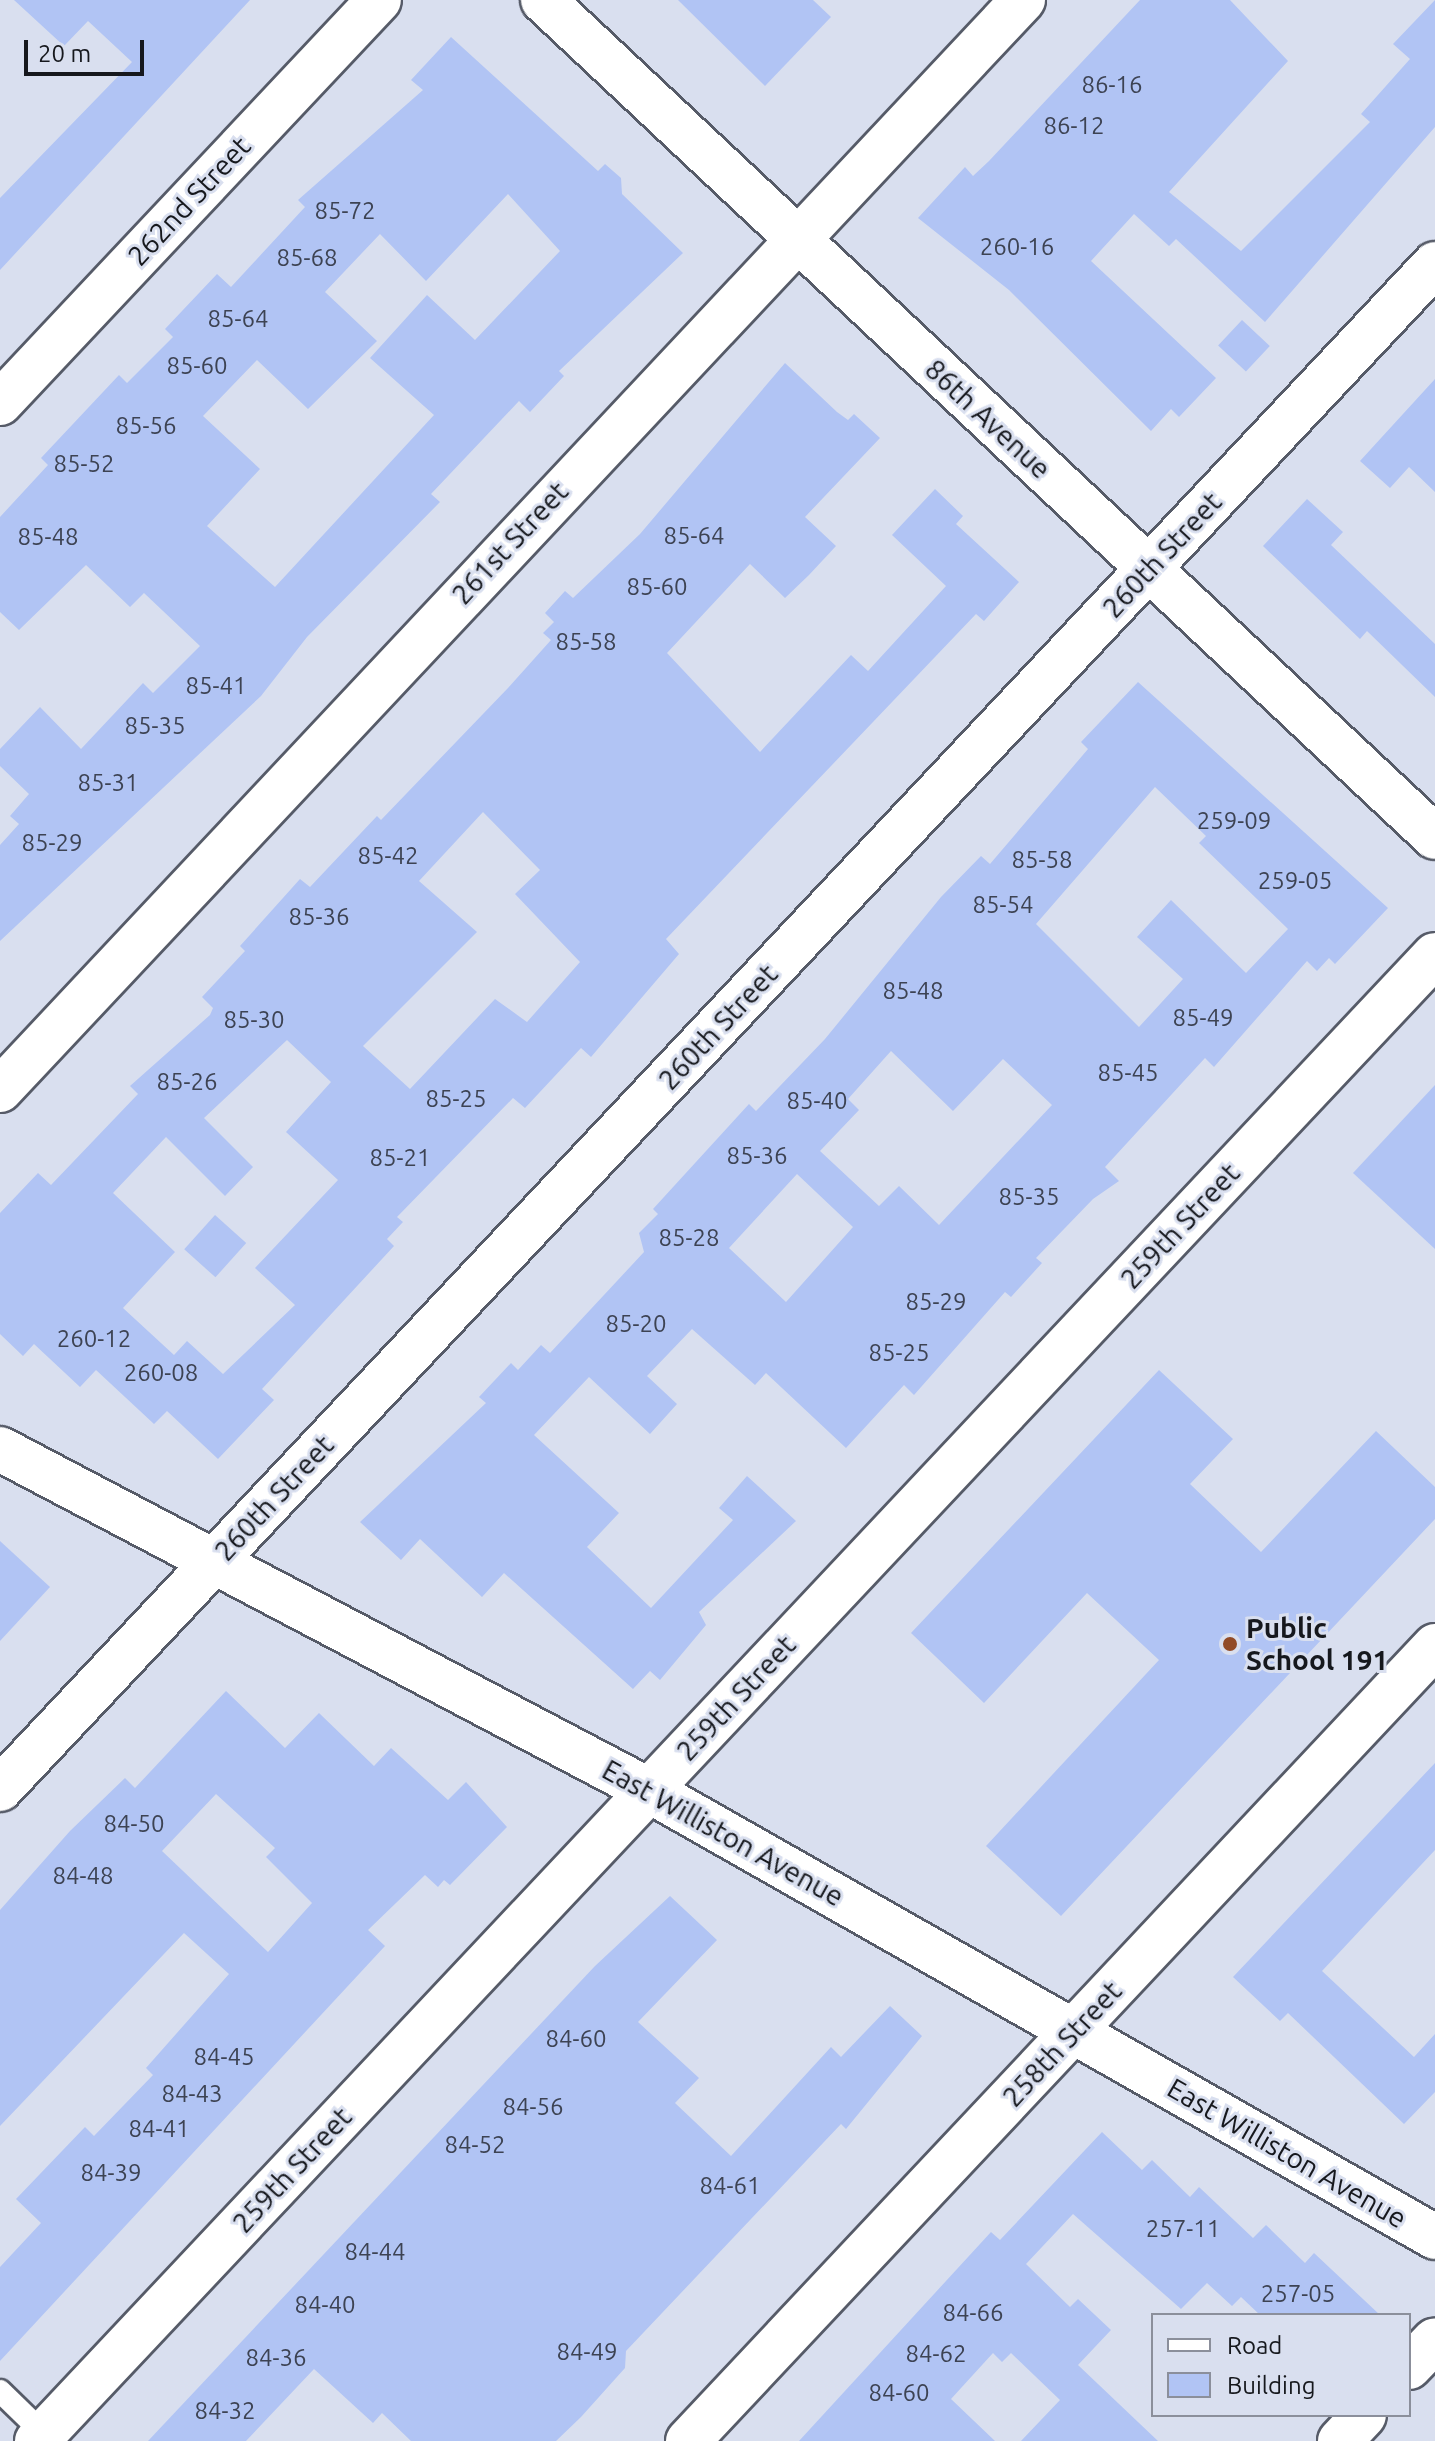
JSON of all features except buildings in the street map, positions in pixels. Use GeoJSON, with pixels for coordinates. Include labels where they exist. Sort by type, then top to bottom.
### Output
{"type":"FeatureCollection","features":[{"type":"Feature","properties":{"kind":"street","name":"262nd Street"},"geometry":{"type":"LineString","coordinates":[[0,403],[379,0]]}},
{"type":"Feature","properties":{"kind":"street","name":"86th Avenue"},"geometry":{"type":"LineString","coordinates":[[543,0],[795,242],[1435,837]]}},
{"type":"Feature","properties":{"kind":"street","name":"261st Street"},"geometry":{"type":"LineString","coordinates":[[0,1090],[1023,0]]}},
{"type":"Feature","properties":{"kind":"street","name":"260th Street"},"geometry":{"type":"LineString","coordinates":[[0,1789],[1435,264]]}},
{"type":"Feature","properties":{"kind":"street","name":"259th Street"},"geometry":{"type":"LineString","coordinates":[[41,2438],[1435,955]]}},
{"type":"Feature","properties":{"kind":"street","name":"East Williston Avenue"},"geometry":{"type":"LineString","coordinates":[[0,1449],[650,1791],[1435,2237]]}},
{"type":"Feature","properties":{"kind":"street","name":"258th Street"},"geometry":{"type":"LineString","coordinates":[[688,2441],[1435,1646]]}},
{"type":"Feature","properties":{"kind":"street"},"geometry":{"type":"LineString","coordinates":[[1411,2365],[1435,2340]]}},
{"type":"Feature","properties":{"kind":"street"},"geometry":{"type":"LineString","coordinates":[[1340,2441],[1362,2417]]}},
{"type":"Feature","properties":{"kind":"lane"},"geometry":{"type":"LineString","coordinates":[[0,2391],[41,2438]]}},
{"type":"Feature","properties":{"kind":"place","name":"Public School 191"},"geometry":{"type":"Point","coordinates":[1230,1644]}}]}
